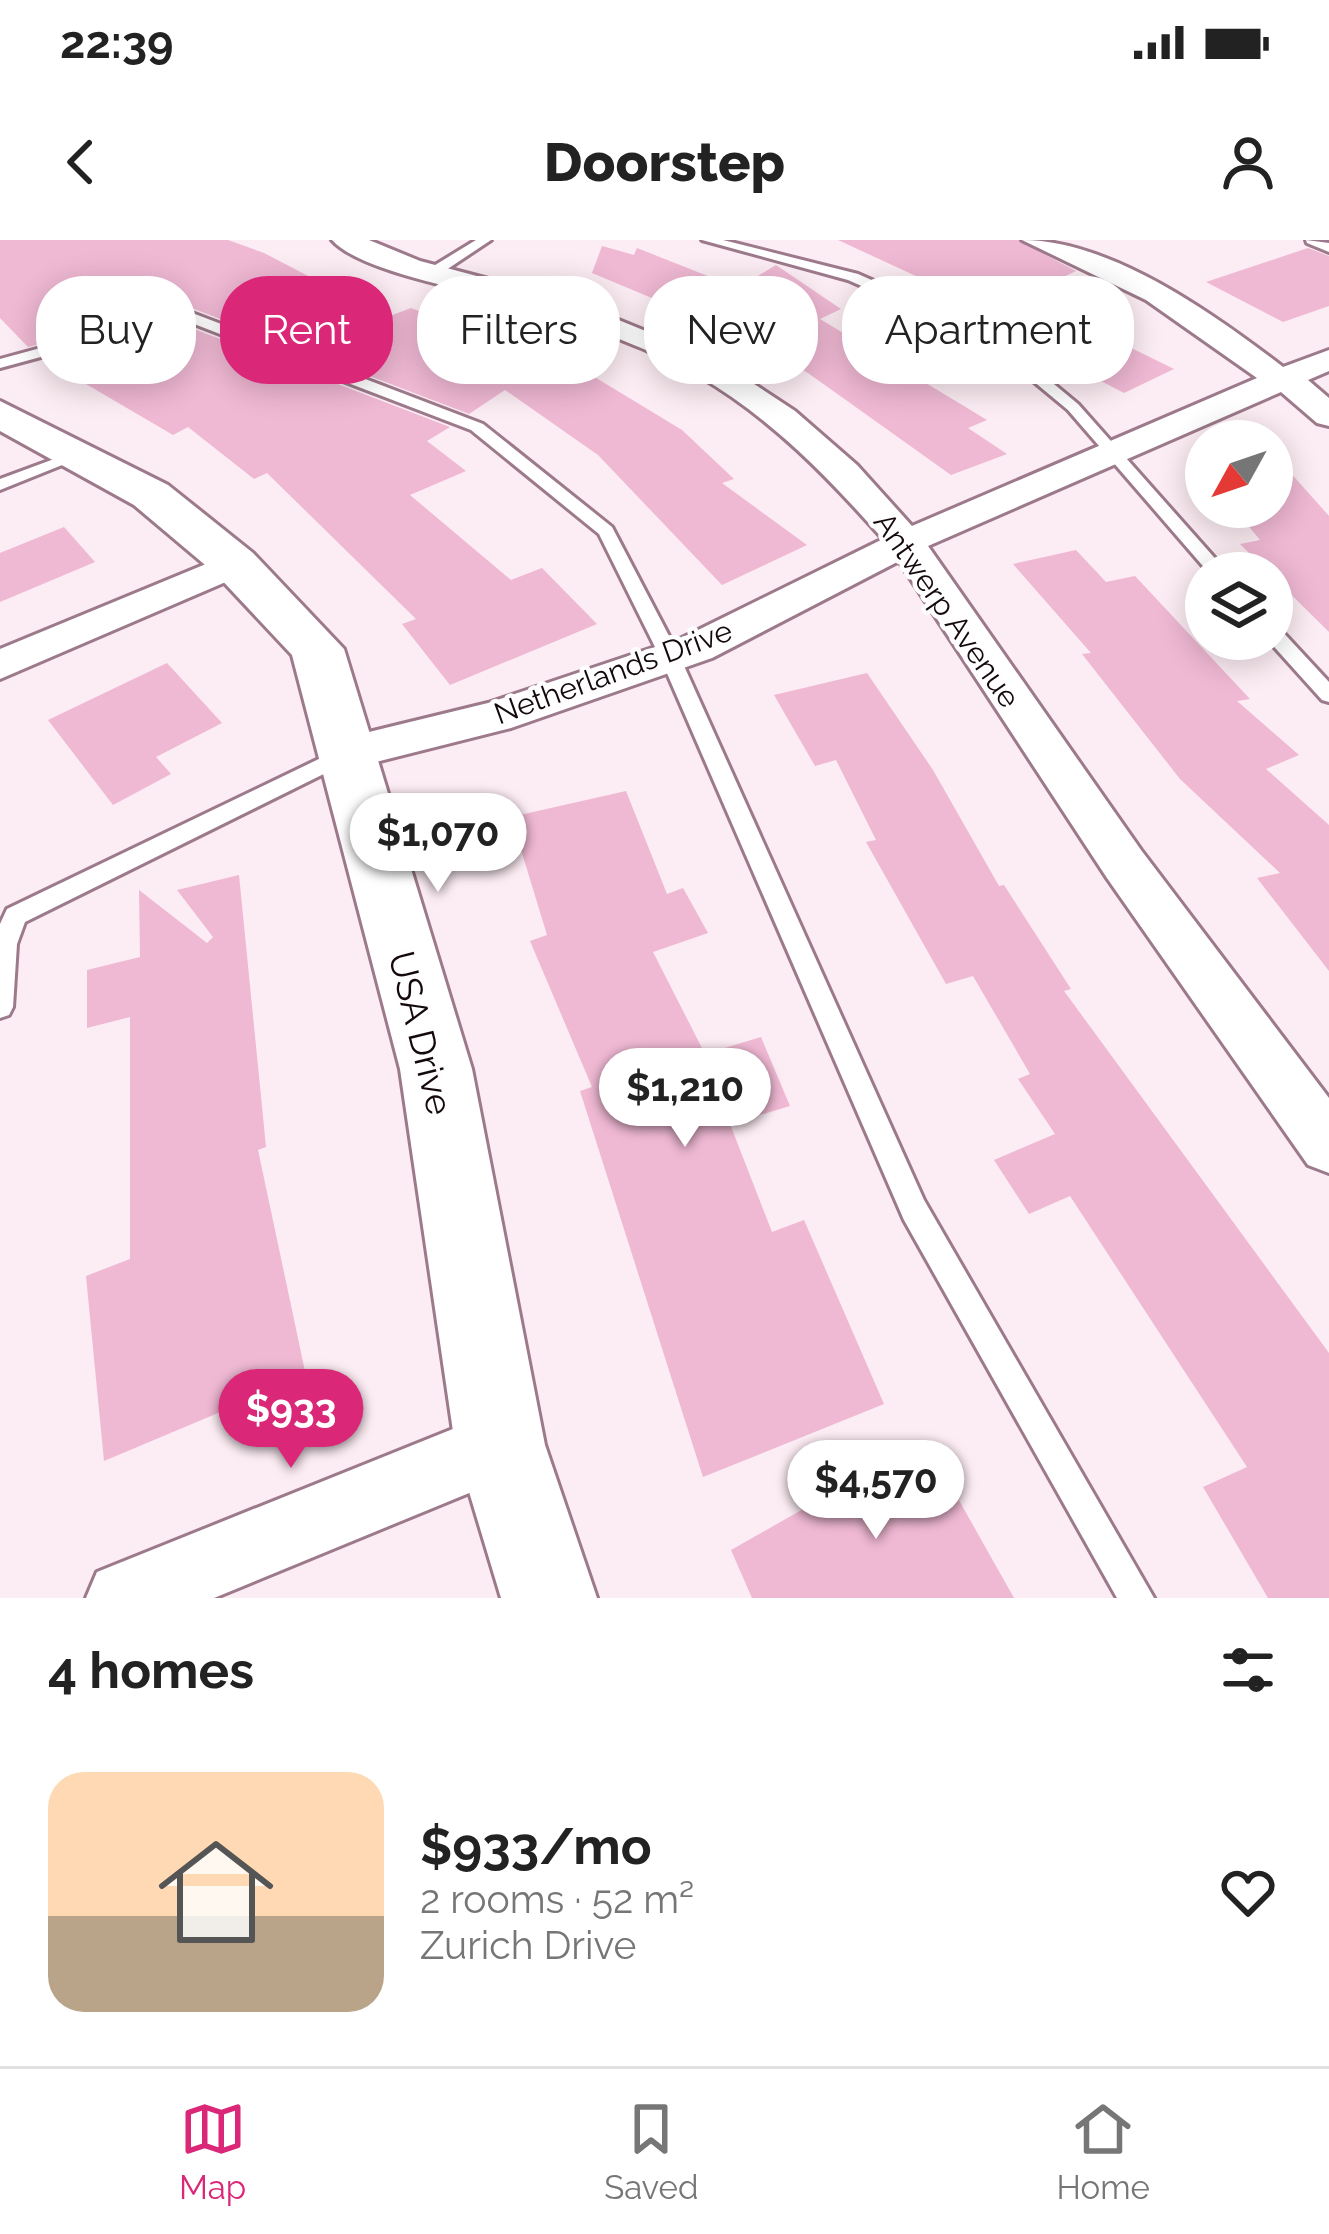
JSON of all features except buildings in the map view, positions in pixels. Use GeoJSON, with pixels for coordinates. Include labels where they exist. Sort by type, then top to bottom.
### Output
{"type":"FeatureCollection","features":[{"type":"Feature","properties":{"kind":"street","name":"Antwerp Avenue"},"geometry":{"type":"LineString","coordinates":[[346,240],[432,273],[562,307],[708,368],[783,418],[844,472],[906,542],[1124,864],[1329,1145]]}},
{"type":"Feature","properties":{"kind":"street"},"geometry":{"type":"LineString","coordinates":[[1036,240],[1156,294],[1227,339],[1281,382],[1297,386],[1329,416]]}},
{"type":"Feature","properties":{"kind":"street","name":"Netherlands Drive"},"geometry":{"type":"LineString","coordinates":[[348,753],[495,717],[697,648],[906,542],[1329,359]]}},
{"type":"Feature","properties":{"kind":"street","name":"USA Drive"},"geometry":{"type":"LineString","coordinates":[[0,414],[151,496],[235,564],[316,649],[436,1069],[500,1445],[549,1598]]}},
{"type":"Feature","properties":{"kind":"street"},"geometry":{"type":"LineString","coordinates":[[0,665],[235,564]]}},
{"type":"Feature","properties":{"kind":"street"},"geometry":{"type":"LineString","coordinates":[[123,1598],[500,1445]]}},
{"type":"Feature","properties":{"kind":"lane"},"geometry":{"type":"LineString","coordinates":[[432,273],[485,240]]}},
{"type":"Feature","properties":{"kind":"lane"},"geometry":{"type":"LineString","coordinates":[[708,240],[853,278],[957,323],[1014,358],[1073,407],[1200,552]]}},
{"type":"Feature","properties":{"kind":"lane"},"geometry":{"type":"LineString","coordinates":[[1312,240],[1329,248]]}},
{"type":"Feature","properties":{"kind":"lane"},"geometry":{"type":"LineString","coordinates":[[0,364],[182,314],[476,427],[606,530],[670,657],[914,1210],[1136,1598]]}},
{"type":"Feature","properties":{"kind":"lane"},"geometry":{"type":"LineString","coordinates":[[0,485],[79,454]]}},
{"type":"Feature","properties":{"kind":"lane"},"geometry":{"type":"LineString","coordinates":[[1293,655],[1329,695]]}},
{"type":"Feature","properties":{"kind":"lane"},"geometry":{"type":"LineString","coordinates":[[0,1006],[5,944],[14,916],[348,753]]}}]}
